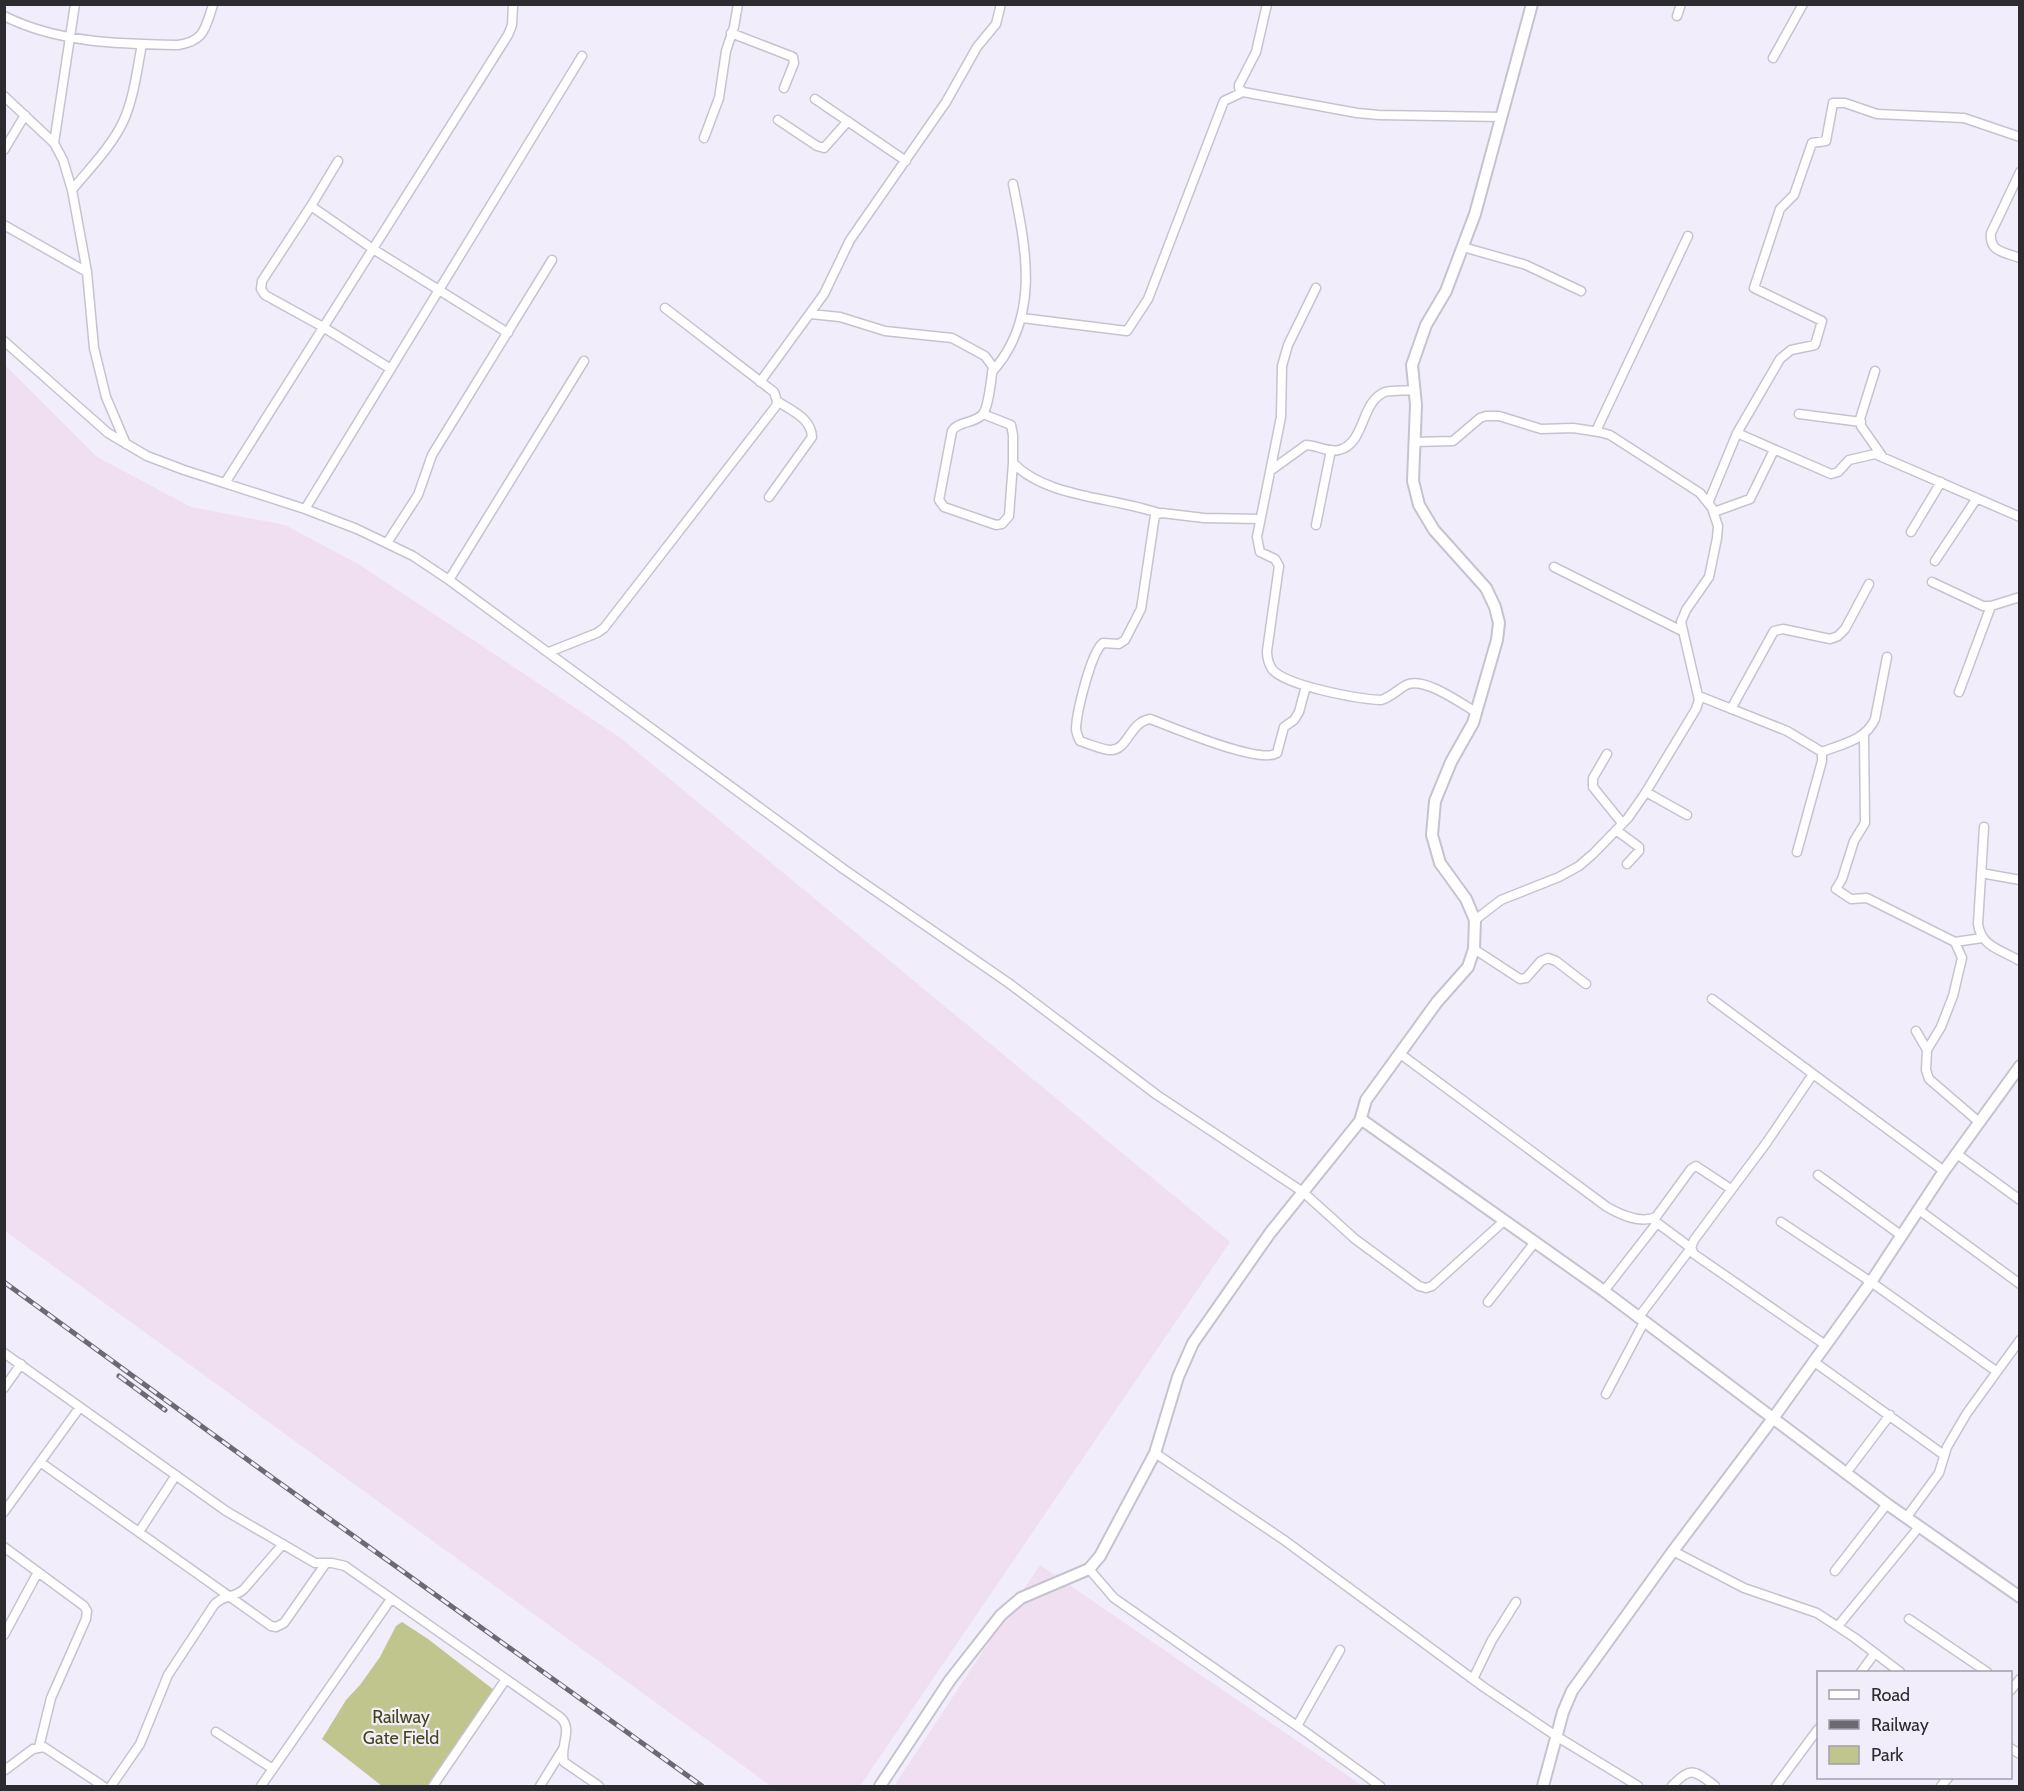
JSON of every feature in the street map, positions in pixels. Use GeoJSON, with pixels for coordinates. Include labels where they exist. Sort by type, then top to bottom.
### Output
{"type":"FeatureCollection","features":[{"type":"Feature","properties":{"kind":"street"},"geometry":{"type":"LineString","coordinates":[[54,143],[75,4]]}},
{"type":"Feature","properties":{"kind":"street"},"geometry":{"type":"LineString","coordinates":[[4,16],[41,32],[70,38],[178,45],[192,43],[203,34],[215,5],[208,4]]}},
{"type":"Feature","properties":{"kind":"street"},"geometry":{"type":"LineString","coordinates":[[704,138],[719,98],[726,51],[738,4]]}},
{"type":"Feature","properties":{"kind":"street"},"geometry":{"type":"LineString","coordinates":[[760,382],[824,294],[850,240],[946,102],[977,47],[996,24],[1001,4]]}},
{"type":"Feature","properties":{"kind":"street"},"geometry":{"type":"LineString","coordinates":[[1243,92],[1239,85],[1256,52],[1266,4]]}},
{"type":"Feature","properties":{"kind":"street"},"geometry":{"type":"LineString","coordinates":[[880,1786],[950,1680],[1002,1615],[1020,1598],[1089,1569],[1100,1556],[1155,1453],[1178,1377],[1193,1343],[1270,1233],[1360,1121],[1366,1100],[1399,1053],[1437,1002],[1468,967],[1474,949],[1475,920],[1466,899],[1440,863],[1432,835],[1435,801],[1451,762],[1473,723],[1497,640],[1499,623],[1496,607],[1486,588],[1434,530],[1419,505],[1413,481],[1416,405],[1412,365],[1426,325],[1446,291],[1475,214],[1532,4]]}},
{"type":"Feature","properties":{"kind":"street"},"geometry":{"type":"LineString","coordinates":[[1677,16],[1681,4]]}},
{"type":"Feature","properties":{"kind":"street"},"geometry":{"type":"LineString","coordinates":[[1773,58],[1803,4]]}},
{"type":"Feature","properties":{"kind":"street"},"geometry":{"type":"LineString","coordinates":[[225,483],[508,35],[512,25],[513,5]]}},
{"type":"Feature","properties":{"kind":"street"},"geometry":{"type":"LineString","coordinates":[[731,33],[793,57],[794,63],[784,88]]}},
{"type":"Feature","properties":{"kind":"street"},"geometry":{"type":"LineString","coordinates":[[72,190],[108,147],[123,121],[132,96],[142,44]]}},
{"type":"Feature","properties":{"kind":"street"},"geometry":{"type":"LineString","coordinates":[[305,509],[582,56]]}},
{"type":"Feature","properties":{"kind":"street"},"geometry":{"type":"LineString","coordinates":[[1022,318],[1126,331],[1148,299],[1224,101],[1243,92],[1357,113],[1502,117]]}},
{"type":"Feature","properties":{"kind":"street"},"geometry":{"type":"LineString","coordinates":[[4,96],[54,143],[63,160],[72,190],[87,272],[94,348],[106,397],[126,444]]}},
{"type":"Feature","properties":{"kind":"street"},"geometry":{"type":"LineString","coordinates":[[815,99],[906,161]]}},
{"type":"Feature","properties":{"kind":"street"},"geometry":{"type":"LineString","coordinates":[[1708,501],[1737,433],[1780,359],[1791,350],[1815,345],[1822,321],[1754,288],[1780,209],[1794,195],[1812,142],[1826,141],[1833,103],[1845,103],[1877,114],[1964,118],[2019,137]]}},
{"type":"Feature","properties":{"kind":"street"},"geometry":{"type":"LineString","coordinates":[[4,150],[25,115]]}},
{"type":"Feature","properties":{"kind":"street"},"geometry":{"type":"LineString","coordinates":[[778,120],[817,146],[824,148],[848,121]]}},
{"type":"Feature","properties":{"kind":"street"},"geometry":{"type":"LineString","coordinates":[[338,160],[262,281],[261,289],[265,295],[391,369]]}},
{"type":"Feature","properties":{"kind":"street"},"geometry":{"type":"LineString","coordinates":[[2019,172],[1991,233],[1990,240],[1995,249],[2019,258]]}},
{"type":"Feature","properties":{"kind":"street"},"geometry":{"type":"LineString","coordinates":[[992,372],[1008,351],[1022,318],[1025,303],[1026,255],[1013,184]]}},
{"type":"Feature","properties":{"kind":"street"},"geometry":{"type":"LineString","coordinates":[[311,206],[373,249],[507,333]]}},
{"type":"Feature","properties":{"kind":"street"},"geometry":{"type":"LineString","coordinates":[[4,225],[87,272]]}},
{"type":"Feature","properties":{"kind":"street"},"geometry":{"type":"LineString","coordinates":[[1596,431],[1688,236]]}},
{"type":"Feature","properties":{"kind":"street"},"geometry":{"type":"LineString","coordinates":[[1463,247],[1526,265],[1581,291]]}},
{"type":"Feature","properties":{"kind":"street"},"geometry":{"type":"LineString","coordinates":[[387,543],[418,495],[432,455],[552,260]]}},
{"type":"Feature","properties":{"kind":"street"},"geometry":{"type":"LineString","coordinates":[[1316,288],[1288,345],[1282,366],[1281,417],[1257,537],[1260,552],[1275,559],[1279,566],[1266,651],[1271,668],[1284,678],[1306,686],[1381,700],[1406,685],[1424,684],[1476,712]]}},
{"type":"Feature","properties":{"kind":"street"},"geometry":{"type":"LineString","coordinates":[[665,308],[774,392],[777,401],[808,422],[812,428],[812,437],[769,497]]}},
{"type":"Feature","properties":{"kind":"street"},"geometry":{"type":"LineString","coordinates":[[811,314],[840,317],[876,329],[952,338],[985,356],[990,362],[992,372],[983,414]]}},
{"type":"Feature","properties":{"kind":"street"},"geometry":{"type":"LineString","coordinates":[[4,341],[108,433],[147,456],[305,509],[387,543],[449,580],[844,870],[1010,984],[1157,1095],[1303,1192],[1354,1239],[1419,1286],[1426,1288],[1432,1286],[1504,1221]]}},
{"type":"Feature","properties":{"kind":"street"},"geometry":{"type":"LineString","coordinates":[[449,580],[584,361]]}},
{"type":"Feature","properties":{"kind":"street"},"geometry":{"type":"LineString","coordinates":[[1875,371],[1862,410],[1861,422],[1867,437],[1882,456]]}},
{"type":"Feature","properties":{"kind":"street"},"geometry":{"type":"LineString","coordinates":[[1270,471],[1306,445],[1340,450],[1352,443],[1371,405],[1379,396],[1386,392],[1414,390]]}},
{"type":"Feature","properties":{"kind":"street"},"geometry":{"type":"LineString","coordinates":[[549,652],[604,628],[773,411],[777,401]]}},
{"type":"Feature","properties":{"kind":"street"},"geometry":{"type":"LineString","coordinates":[[983,414],[1011,425],[1013,463],[1009,516],[1002,524],[996,525],[949,509],[941,504],[939,500],[953,428],[983,414]]}},
{"type":"Feature","properties":{"kind":"street"},"geometry":{"type":"LineString","coordinates":[[1798,414],[1861,422]]}},
{"type":"Feature","properties":{"kind":"street"},"geometry":{"type":"LineString","coordinates":[[1415,442],[1453,441],[1485,416],[1499,416],[1541,429],[1596,431],[1610,435],[1700,493],[1708,501],[1718,526],[1718,538],[1709,577],[1683,615],[1681,622],[1699,696],[1696,710],[1646,792],[1619,826],[1579,866],[1559,877],[1501,900],[1475,920]]}},
{"type":"Feature","properties":{"kind":"street"},"geometry":{"type":"LineString","coordinates":[[1737,433],[1831,474],[1838,472],[1849,460],[1870,454],[1882,456],[2019,517]]}},
{"type":"Feature","properties":{"kind":"street"},"geometry":{"type":"LineString","coordinates":[[1316,525],[1331,450]]}},
{"type":"Feature","properties":{"kind":"street"},"geometry":{"type":"LineString","coordinates":[[1714,512],[1750,499],[1774,450]]}},
{"type":"Feature","properties":{"kind":"street"},"geometry":{"type":"LineString","coordinates":[[1013,463],[1051,486],[1158,513],[1204,518],[1260,519]]}},
{"type":"Feature","properties":{"kind":"street"},"geometry":{"type":"LineString","coordinates":[[1911,532],[1941,482]]}},
{"type":"Feature","properties":{"kind":"street"},"geometry":{"type":"LineString","coordinates":[[1935,561],[1977,498]]}},
{"type":"Feature","properties":{"kind":"street"},"geometry":{"type":"LineString","coordinates":[[1158,513],[1154,519],[1141,609],[1125,640],[1119,644],[1104,643],[1097,650],[1081,703],[1076,729],[1078,739],[1109,750],[1116,749],[1122,746],[1135,725],[1142,720],[1150,719],[1224,747],[1272,757],[1277,753],[1284,728],[1294,720],[1299,712],[1306,686]]}},
{"type":"Feature","properties":{"kind":"street"},"geometry":{"type":"LineString","coordinates":[[1554,567],[1682,631]]}},
{"type":"Feature","properties":{"kind":"street"},"geometry":{"type":"LineString","coordinates":[[1932,582],[1983,606],[1991,606],[2019,597]]}},
{"type":"Feature","properties":{"kind":"street"},"geometry":{"type":"LineString","coordinates":[[1731,709],[1774,631],[1783,629],[1830,639],[1839,636],[1869,584]]}},
{"type":"Feature","properties":{"kind":"street"},"geometry":{"type":"LineString","coordinates":[[1959,692],[1991,606]]}},
{"type":"Feature","properties":{"kind":"street"},"geometry":{"type":"LineString","coordinates":[[1822,752],[1864,735],[1871,728],[1875,719],[1887,657]]}},
{"type":"Feature","properties":{"kind":"street"},"geometry":{"type":"LineString","coordinates":[[1699,696],[1787,731],[1822,752]]}},
{"type":"Feature","properties":{"kind":"street"},"geometry":{"type":"LineString","coordinates":[[1864,735],[1865,823],[1854,841],[1842,879],[1836,889],[1851,899],[1867,898],[1955,942],[1982,938],[2019,961]]}},
{"type":"Feature","properties":{"kind":"street"},"geometry":{"type":"LineString","coordinates":[[1797,852],[1822,761],[1822,752]]}},
{"type":"Feature","properties":{"kind":"street"},"geometry":{"type":"LineString","coordinates":[[1607,754],[1593,778],[1593,788],[1619,826],[1639,847],[1627,864]]}},
{"type":"Feature","properties":{"kind":"street"},"geometry":{"type":"LineString","coordinates":[[1646,792],[1687,815]]}},
{"type":"Feature","properties":{"kind":"street"},"geometry":{"type":"LineString","coordinates":[[1982,938],[1978,924],[1984,826]]}},
{"type":"Feature","properties":{"kind":"street"},"geometry":{"type":"LineString","coordinates":[[1981,873],[2019,880]]}},
{"type":"Feature","properties":{"kind":"street"},"geometry":{"type":"LineString","coordinates":[[1955,942],[1962,958],[1953,996],[1941,1027],[1927,1050],[1926,1070],[1929,1078],[1979,1122]]}},
{"type":"Feature","properties":{"kind":"street"},"geometry":{"type":"LineString","coordinates":[[1474,949],[1520,978],[1526,978],[1541,961],[1548,958],[1556,961],[1586,984]]}},
{"type":"Feature","properties":{"kind":"street"},"geometry":{"type":"LineString","coordinates":[[1712,999],[1944,1171]]}},
{"type":"Feature","properties":{"kind":"street"},"geometry":{"type":"LineString","coordinates":[[1916,1031],[1927,1050]]}},
{"type":"Feature","properties":{"kind":"street"},"geometry":{"type":"LineString","coordinates":[[1399,1053],[1607,1207],[1627,1216],[1655,1221],[1691,1248],[1694,1254],[1824,1344]]}},
{"type":"Feature","properties":{"kind":"street"},"geometry":{"type":"LineString","coordinates":[[1543,1786],[1563,1712],[1572,1691],[1871,1282],[1944,1171],[2019,1066]]}},
{"type":"Feature","properties":{"kind":"street"},"geometry":{"type":"LineString","coordinates":[[1606,1394],[1641,1320],[1691,1248],[1694,1240],[1767,1142],[1813,1074]]}},
{"type":"Feature","properties":{"kind":"street"},"geometry":{"type":"LineString","coordinates":[[1360,1121],[1365,1122],[1604,1291],[1887,1504],[2019,1597]]}},
{"type":"Feature","properties":{"kind":"street"},"geometry":{"type":"LineString","coordinates":[[1957,1154],[2019,1200]]}},
{"type":"Feature","properties":{"kind":"street"},"geometry":{"type":"LineString","coordinates":[[1604,1291],[1694,1167],[1699,1167],[1731,1189]]}},
{"type":"Feature","properties":{"kind":"street"},"geometry":{"type":"LineString","coordinates":[[1818,1175],[1902,1236]]}},
{"type":"Feature","properties":{"kind":"street"},"geometry":{"type":"LineString","coordinates":[[1919,1210],[2019,1284]]}},
{"type":"Feature","properties":{"kind":"street"},"geometry":{"type":"LineString","coordinates":[[1781,1222],[1871,1282],[1996,1371]]}},
{"type":"Feature","properties":{"kind":"street"},"geometry":{"type":"LineString","coordinates":[[1488,1302],[1535,1242]]}},
{"type":"Feature","properties":{"kind":"street"},"geometry":{"type":"LineString","coordinates":[[1906,1518],[1934,1483],[1940,1473],[1944,1455],[1967,1413],[2019,1340]]}},
{"type":"Feature","properties":{"kind":"street"},"geometry":{"type":"LineString","coordinates":[[4,1353],[226,1511],[315,1563],[345,1566],[565,1721],[567,1727],[563,1749],[564,1762],[599,1786]]}},
{"type":"Feature","properties":{"kind":"street"},"geometry":{"type":"LineString","coordinates":[[1813,1361],[1944,1455]]}},
{"type":"Feature","properties":{"kind":"street"},"geometry":{"type":"LineString","coordinates":[[4,1388],[21,1364]]}},
{"type":"Feature","properties":{"kind":"street"},"geometry":{"type":"LineString","coordinates":[[4,1512],[80,1407]]}},
{"type":"Feature","properties":{"kind":"street"},"geometry":{"type":"LineString","coordinates":[[1846,1473],[1890,1415]]}},
{"type":"Feature","properties":{"kind":"street"},"geometry":{"type":"LineString","coordinates":[[1155,1453],[1284,1540],[1473,1679],[1556,1736],[1638,1786]]}},
{"type":"Feature","properties":{"kind":"street"},"geometry":{"type":"LineString","coordinates":[[40,1462],[271,1626],[280,1626],[284,1623],[326,1563]]}},
{"type":"Feature","properties":{"kind":"street"},"geometry":{"type":"LineString","coordinates":[[139,1532],[176,1475]]}},
{"type":"Feature","properties":{"kind":"street"},"geometry":{"type":"LineString","coordinates":[[1835,1571],[1887,1504]]}},
{"type":"Feature","properties":{"kind":"street"},"geometry":{"type":"LineString","coordinates":[[1838,1626],[1919,1527]]}},
{"type":"Feature","properties":{"kind":"street"},"geometry":{"type":"LineString","coordinates":[[111,1786],[140,1744],[173,1668],[214,1605],[218,1600],[240,1593],[282,1544]]}},
{"type":"Feature","properties":{"kind":"street"},"geometry":{"type":"LineString","coordinates":[[4,1547],[84,1606],[87,1611],[86,1619],[51,1698],[39,1747]]}},
{"type":"Feature","properties":{"kind":"street"},"geometry":{"type":"LineString","coordinates":[[1673,1551],[1736,1585],[1817,1613],[1899,1671]]}},
{"type":"Feature","properties":{"kind":"street"},"geometry":{"type":"LineString","coordinates":[[1089,1569],[1114,1598],[1380,1786]]}},
{"type":"Feature","properties":{"kind":"street"},"geometry":{"type":"LineString","coordinates":[[4,1635],[38,1572]]}},
{"type":"Feature","properties":{"kind":"street"},"geometry":{"type":"LineString","coordinates":[[261,1786],[391,1599]]}},
{"type":"Feature","properties":{"kind":"street"},"geometry":{"type":"LineString","coordinates":[[1473,1679],[1492,1640],[1515,1602]]}},
{"type":"Feature","properties":{"kind":"street"},"geometry":{"type":"LineString","coordinates":[[1909,1619],[1986,1671]]}},
{"type":"Feature","properties":{"kind":"street"},"geometry":{"type":"LineString","coordinates":[[1298,1726],[1340,1650]]}},
{"type":"Feature","properties":{"kind":"street"},"geometry":{"type":"LineString","coordinates":[[1862,1671],[1875,1653]]}},
{"type":"Feature","properties":{"kind":"street"},"geometry":{"type":"LineString","coordinates":[[433,1786],[506,1679]]}},
{"type":"Feature","properties":{"kind":"street"},"geometry":{"type":"LineString","coordinates":[[1776,1786],[1817,1730]]}},
{"type":"Feature","properties":{"kind":"street"},"geometry":{"type":"LineString","coordinates":[[216,1732],[273,1769]]}},
{"type":"Feature","properties":{"kind":"street"},"geometry":{"type":"LineString","coordinates":[[5,1770],[39,1747],[49,1749],[103,1786]]}},
{"type":"Feature","properties":{"kind":"street"},"geometry":{"type":"LineString","coordinates":[[540,1786],[563,1749]]}},
{"type":"Feature","properties":{"kind":"street"},"geometry":{"type":"LineString","coordinates":[[1672,1786],[1684,1773],[1693,1771],[1715,1786]]}},
{"type":"Feature","properties":{"kind":"shaded area"},"geometry":{"type":"Polygon","coordinates":[[[4,364],[97,457],[191,507],[285,525],[360,565],[619,737],[1230,1242],[860,1786],[771,1786],[5,1231],[4,364]]]}},
{"type":"Feature","properties":{"kind":"shaded area"},"geometry":{"type":"Polygon","coordinates":[[[1040,1565],[1363,1786],[894,1786],[1040,1565]]]}},
{"type":"Feature","properties":{"kind":"green space","name":"Railway Gate Field"},"geometry":{"type":"Polygon","coordinates":[[[402,1622],[494,1690],[430,1786],[382,1786],[322,1739],[346,1700],[380,1657],[396,1626],[402,1622]]]}},
{"type":"Feature","properties":{"kind":"railway"},"geometry":{"type":"LineString","coordinates":[[4,1282],[702,1786]]}},
{"type":"Feature","properties":{"kind":"railway"},"geometry":{"type":"LineString","coordinates":[[119,1376],[165,1410]]}}]}
